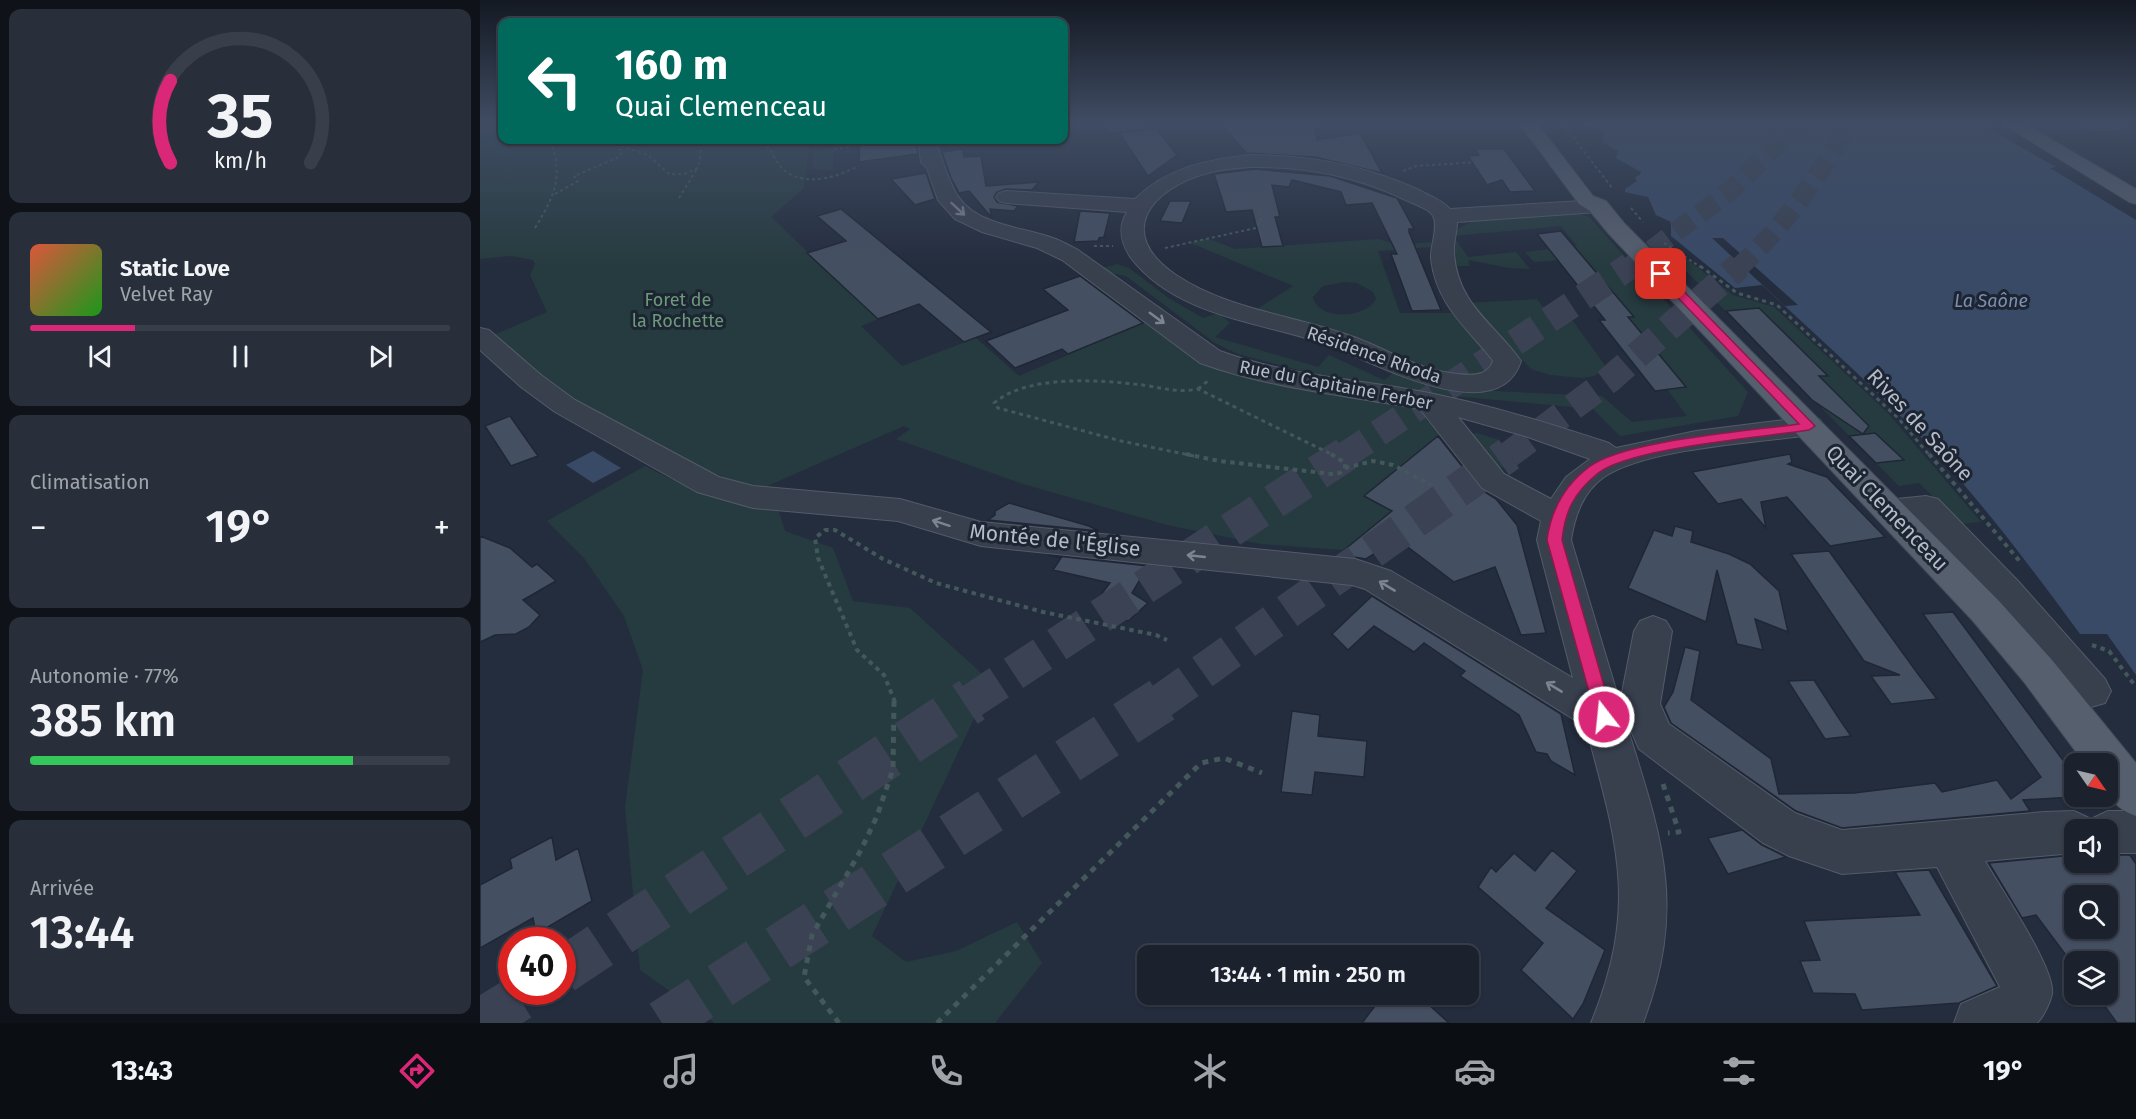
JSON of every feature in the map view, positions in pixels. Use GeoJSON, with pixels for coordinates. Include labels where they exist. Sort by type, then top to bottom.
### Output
{"type":"FeatureCollection","features":[{"type":"Feature","properties":{"kind":"main road","name":"Quai Clemenceau"},"geometry":{"type":"LineString","coordinates":[[1569,171],[1586,200],[1608,200],[1616,228],[1889,509],[2014,643],[2136,796]]}},
{"type":"Feature","properties":{"kind":"main road"},"geometry":{"type":"LineString","coordinates":[[2090,171],[2136,198]]}},
{"type":"Feature","properties":{"kind":"street","name":"Rue du Capitaine Ferber"},"geometry":{"type":"LineString","coordinates":[[938,171],[949,200],[963,214],[990,227],[1042,242],[1070,255],[1210,357],[1229,365],[1276,377],[1430,402],[1563,438],[1598,450],[1611,460]]}},
{"type":"Feature","properties":{"kind":"street"},"geometry":{"type":"LineString","coordinates":[[1145,260],[1134,243],[1131,231],[1139,206],[1149,196],[1196,171]]}},
{"type":"Feature","properties":{"kind":"street"},"geometry":{"type":"LineString","coordinates":[[1346,171],[1381,179],[1430,204],[1444,216],[1608,200]]}},
{"type":"Feature","properties":{"kind":"street"},"geometry":{"type":"LineString","coordinates":[[1006,197],[1139,206]]}},
{"type":"Feature","properties":{"kind":"street","name":"Résidence Rhoda"},"geometry":{"type":"LineString","coordinates":[[1145,260],[1181,286],[1236,311],[1339,341],[1410,370],[1466,383],[1493,380],[1505,369],[1507,361],[1468,319],[1451,290],[1443,261],[1444,216]]}},
{"type":"Feature","properties":{"kind":"street","name":"Montée de l'Église"},"geometry":{"type":"LineString","coordinates":[[480,336],[531,381],[565,406],[708,485],[775,500],[900,510],[964,531],[981,534],[1355,572],[1378,580],[1604,717]]}},
{"type":"Feature","properties":{"kind":"street"},"geometry":{"type":"LineString","coordinates":[[1430,402],[1493,481],[1557,516]]}},
{"type":"Feature","properties":{"kind":"street"},"geometry":{"type":"LineString","coordinates":[[1617,1023],[1638,961],[1646,915],[1644,868],[1637,834],[1554,540],[1557,516],[1577,486],[1593,470],[1611,460],[1643,451],[1809,426]]}},
{"type":"Feature","properties":{"kind":"street"},"geometry":{"type":"LineString","coordinates":[[1889,509],[1926,507],[2005,591],[2091,691]]}},
{"type":"Feature","properties":{"kind":"street"},"geometry":{"type":"LineString","coordinates":[[1653,631],[1640,704],[1654,736],[1779,828],[1805,841],[1842,852],[2064,832]]}},
{"type":"Feature","properties":{"kind":"street"},"geometry":{"type":"LineString","coordinates":[[2118,832],[2136,832]]}},
{"type":"Feature","properties":{"kind":"street"},"geometry":{"type":"LineString","coordinates":[[1949,844],[2023,975],[2025,986],[2026,995],[2020,1004],[1980,1023]]}},
{"type":"Feature","properties":{"kind":"path"},"geometry":{"type":"LineString","coordinates":[[535,228],[555,194],[558,171]]}},
{"type":"Feature","properties":{"kind":"path"},"geometry":{"type":"LineString","coordinates":[[555,194],[578,181],[574,176],[587,171]]}},
{"type":"Feature","properties":{"kind":"path"},"geometry":{"type":"LineString","coordinates":[[667,171],[669,174],[684,174],[692,171]]}},
{"type":"Feature","properties":{"kind":"path"},"geometry":{"type":"LineString","coordinates":[[679,198],[696,171]]}},
{"type":"Feature","properties":{"kind":"path"},"geometry":{"type":"LineString","coordinates":[[786,171],[792,175],[830,178],[851,171]]}},
{"type":"Feature","properties":{"kind":"path"},"geometry":{"type":"LineString","coordinates":[[1381,179],[1403,171]]}},
{"type":"Feature","properties":{"kind":"path"},"geometry":{"type":"LineString","coordinates":[[1582,171],[1608,200]]}},
{"type":"Feature","properties":{"kind":"path"},"geometry":{"type":"LineString","coordinates":[[1145,260],[1256,228],[1260,225],[1262,217],[1255,203]]}},
{"type":"Feature","properties":{"kind":"path"},"geometry":{"type":"LineString","coordinates":[[1628,205],[1642,219]]}},
{"type":"Feature","properties":{"kind":"path","name":"Rives de Saône"},"geometry":{"type":"LineString","coordinates":[[1661,242],[1677,249],[1737,293],[1777,305],[1899,419],[2007,544],[2029,573]]}},
{"type":"Feature","properties":{"kind":"path"},"geometry":{"type":"LineString","coordinates":[[1345,468],[1345,463],[1339,458],[1198,389],[1182,392],[1066,380],[1020,388],[1007,393],[993,404],[998,408],[1121,441],[1219,461],[1332,474],[1373,461],[1392,465],[1431,485]]}},
{"type":"Feature","properties":{"kind":"path"},"geometry":{"type":"LineString","coordinates":[[839,1023],[804,977],[806,960],[812,934],[861,850],[877,816],[893,769],[895,704],[886,678],[857,650],[818,558],[815,538],[825,530],[835,530],[883,559],[936,583],[1073,619],[1156,635],[1167,640]]}},
{"type":"Feature","properties":{"kind":"path"},"geometry":{"type":"LineString","coordinates":[[2090,645],[2109,651],[2136,687]]}},
{"type":"Feature","properties":{"kind":"path"},"geometry":{"type":"LineString","coordinates":[[937,1023],[1201,763],[1213,757],[1223,756],[1263,773]]}},
{"type":"Feature","properties":{"kind":"path"},"geometry":{"type":"LineString","coordinates":[[1660,775],[1678,832]]}},
{"type":"Feature","properties":{"kind":"green space","name":"Foret de la Rochette"},"geometry":{"type":"Polygon","coordinates":[[[480,171],[806,171],[804,188],[771,217],[878,319],[861,326],[902,366],[976,338],[1019,376],[1147,321],[1208,365],[1239,375],[1414,405],[1440,435],[1364,495],[1404,518],[1394,526],[1382,519],[1344,550],[1261,544],[1167,525],[1023,484],[896,439],[910,429],[904,426],[758,490],[701,468],[569,400],[494,335],[547,312],[530,275],[535,264],[533,260],[511,256],[480,259],[480,171]]]}},
{"type":"Feature","properties":{"kind":"green space"},"geometry":{"type":"Polygon","coordinates":[[[1574,212],[1589,217],[1748,392],[1738,416],[1620,436],[1593,409],[1432,394],[1432,392],[1314,374],[1238,354],[1215,343],[1126,276],[1099,269],[1117,264],[1129,268],[1170,299],[1203,318],[1219,313],[1230,323],[1215,337],[1318,367],[1329,355],[1384,380],[1396,371],[1471,390],[1602,396],[1632,422],[1687,416],[1667,389],[1686,386],[1628,317],[1633,316],[1588,263],[1566,265],[1561,260],[1534,262],[1525,252],[1577,246],[1561,226],[1452,236],[1460,228],[1489,218],[1574,212]]]}},
{"type":"Feature","properties":{"kind":"green space"},"geometry":{"type":"Polygon","coordinates":[[[1207,238],[1235,249],[1378,239],[1399,245],[1431,242],[1432,247],[1378,251],[1400,313],[1452,313],[1489,351],[1493,361],[1489,369],[1483,373],[1464,376],[1426,368],[1254,311],[1293,286],[1191,243],[1207,238]],[[1345,282],[1323,286],[1313,297],[1317,305],[1332,313],[1343,314],[1363,310],[1371,306],[1376,299],[1373,292],[1357,283],[1345,282]]]}},
{"type":"Feature","properties":{"kind":"green space"},"geometry":{"type":"Polygon","coordinates":[[[1457,241],[1468,257],[1516,252],[1530,269],[1509,268],[1468,260],[1470,266],[1453,266],[1450,242],[1457,241]]]}},
{"type":"Feature","properties":{"kind":"green space"},"geometry":{"type":"Polygon","coordinates":[[[1687,259],[1733,295],[1774,307],[1888,413],[1981,522],[1961,524],[1919,483],[1899,486],[1675,260],[1687,259]]]}},
{"type":"Feature","properties":{"kind":"green space"},"geometry":{"type":"Polygon","coordinates":[[[1537,299],[1555,323],[1573,321],[1604,364],[1605,369],[1594,376],[1583,378],[1550,375],[1531,369],[1467,303],[1537,299]]]}},
{"type":"Feature","properties":{"kind":"green space"},"geometry":{"type":"Polygon","coordinates":[[[1477,433],[1499,440],[1518,466],[1500,467],[1488,462],[1469,435],[1477,433]]]}},
{"type":"Feature","properties":{"kind":"green space"},"geometry":{"type":"Polygon","coordinates":[[[645,466],[709,495],[740,503],[778,508],[785,531],[833,548],[853,601],[910,608],[991,682],[872,936],[906,962],[956,951],[1017,922],[1042,963],[995,1023],[715,1023],[640,970],[625,807],[643,670],[624,616],[584,558],[547,521],[645,466]]]}},
{"type":"Feature","properties":{"kind":"water","name":"La Saône"},"geometry":{"type":"Polygon","coordinates":[[[1639,171],[2055,171],[2136,220],[2136,675],[2107,634],[2080,634],[1971,493],[1891,406],[1849,366],[1762,285],[1735,288],[1671,236],[1671,222],[1656,215],[1648,197],[1625,192],[1625,189],[1637,181],[1635,177],[1641,172],[1639,171]]]}},
{"type":"Feature","properties":{"kind":"water"},"geometry":{"type":"Polygon","coordinates":[[[593,451],[621,468],[593,483],[566,465],[593,451]]]}},
{"type":"Feature","properties":{"kind":"pier"},"geometry":{"type":"Polygon","coordinates":[[[1712,238],[1723,238],[1798,305],[1785,306],[1712,238]]]}},
{"type":"Feature","properties":{"kind":"building"},"geometry":{"type":"Polygon","coordinates":[[[948,171],[983,171],[986,186],[1039,182],[1032,190],[1006,189],[997,192],[994,197],[997,202],[1018,206],[1014,211],[990,209],[992,218],[969,191],[959,193],[948,171]]]}},
{"type":"Feature","properties":{"kind":"building"},"geometry":{"type":"Polygon","coordinates":[[[1144,171],[1155,171],[1148,176],[1144,171]]]}},
{"type":"Feature","properties":{"kind":"building"},"geometry":{"type":"Polygon","coordinates":[[[1274,171],[1330,176],[1397,198],[1414,229],[1409,229],[1409,232],[1441,310],[1412,311],[1391,254],[1397,254],[1372,203],[1346,205],[1341,192],[1292,180],[1289,187],[1272,185],[1280,217],[1275,217],[1283,246],[1262,247],[1252,210],[1226,212],[1214,174],[1274,171]]]}},
{"type":"Feature","properties":{"kind":"building"},"geometry":{"type":"Polygon","coordinates":[[[1478,171],[1520,171],[1535,191],[1510,192],[1502,180],[1487,185],[1478,171]]]}},
{"type":"Feature","properties":{"kind":"building"},"geometry":{"type":"Polygon","coordinates":[[[926,173],[935,199],[915,205],[891,179],[926,173]]]}},
{"type":"Feature","properties":{"kind":"building"},"geometry":{"type":"Polygon","coordinates":[[[1170,201],[1191,201],[1182,223],[1160,221],[1170,201]]]}},
{"type":"Feature","properties":{"kind":"building"},"geometry":{"type":"Polygon","coordinates":[[[841,209],[991,332],[964,342],[919,304],[878,319],[807,253],[846,241],[817,216],[841,209]]]}},
{"type":"Feature","properties":{"kind":"building"},"geometry":{"type":"Polygon","coordinates":[[[1080,211],[1110,213],[1104,237],[1099,238],[1098,241],[1074,242],[1080,211]]]}},
{"type":"Feature","properties":{"kind":"building"},"geometry":{"type":"Polygon","coordinates":[[[1561,231],[1634,317],[1628,317],[1686,387],[1655,391],[1599,320],[1605,320],[1537,234],[1561,231]]]}},
{"type":"Feature","properties":{"kind":"building"},"geometry":{"type":"Polygon","coordinates":[[[1080,276],[1143,323],[1068,354],[1062,349],[1015,368],[986,341],[1068,310],[1043,289],[1080,276]]]}},
{"type":"Feature","properties":{"kind":"building"},"geometry":{"type":"Polygon","coordinates":[[[1759,308],[1828,376],[1819,376],[1869,426],[1863,434],[1812,400],[1726,311],[1759,308]]]}},
{"type":"Feature","properties":{"kind":"building"},"geometry":{"type":"Polygon","coordinates":[[[510,416],[538,456],[511,466],[485,426],[510,416]]]}},
{"type":"Feature","properties":{"kind":"building"},"geometry":{"type":"Polygon","coordinates":[[[1875,433],[1904,460],[1876,463],[1849,436],[1875,433]]]}},
{"type":"Feature","properties":{"kind":"building"},"geometry":{"type":"Polygon","coordinates":[[[1438,436],[1480,489],[1496,499],[1517,525],[1546,633],[1521,635],[1495,567],[1454,582],[1397,539],[1366,559],[1354,557],[1344,550],[1392,511],[1364,496],[1438,436]]]}},
{"type":"Feature","properties":{"kind":"building"},"geometry":{"type":"Polygon","coordinates":[[[1790,454],[1792,462],[1788,464],[1827,477],[1885,537],[1830,546],[1787,497],[1761,502],[1766,528],[1741,499],[1718,504],[1692,472],[1790,454]]]}},
{"type":"Feature","properties":{"kind":"building"},"geometry":{"type":"Polygon","coordinates":[[[1009,503],[1089,526],[1099,531],[988,520],[995,515],[995,511],[1009,503]]]}},
{"type":"Feature","properties":{"kind":"building"},"geometry":{"type":"Polygon","coordinates":[[[1675,526],[1693,531],[1691,542],[1729,554],[1750,564],[1779,591],[1788,632],[1755,619],[1763,650],[1737,644],[1717,570],[1706,622],[1628,588],[1654,530],[1672,536],[1675,526]]]}},
{"type":"Feature","properties":{"kind":"building"},"geometry":{"type":"Polygon","coordinates":[[[480,536],[510,548],[532,567],[537,564],[556,581],[523,600],[540,615],[529,627],[516,634],[495,635],[480,642],[480,536]]]}},
{"type":"Feature","properties":{"kind":"building"},"geometry":{"type":"Polygon","coordinates":[[[1829,551],[1937,699],[1891,704],[1871,676],[1900,675],[1864,661],[1791,554],[1829,551]]]}},
{"type":"Feature","properties":{"kind":"building"},"geometry":{"type":"Polygon","coordinates":[[[1048,555],[1148,566],[1132,593],[1148,603],[1128,621],[1097,600],[1110,583],[1053,570],[1061,558],[1048,555]]]}},
{"type":"Feature","properties":{"kind":"building"},"geometry":{"type":"Polygon","coordinates":[[[1372,596],[1561,714],[1575,775],[1551,761],[1547,754],[1536,752],[1519,715],[1460,676],[1465,671],[1424,643],[1414,652],[1374,626],[1348,650],[1332,634],[1372,596]]]}},
{"type":"Feature","properties":{"kind":"building"},"geometry":{"type":"Polygon","coordinates":[[[1953,612],[2064,762],[2064,798],[2023,800],[2030,811],[1842,828],[1796,811],[1671,723],[1664,707],[1673,692],[1685,647],[1700,651],[1691,700],[1771,759],[1779,794],[1854,793],[1935,783],[1942,792],[1997,780],[2011,799],[2041,777],[1923,614],[1953,612]]]}},
{"type":"Feature","properties":{"kind":"building"},"geometry":{"type":"Polygon","coordinates":[[[1814,680],[1851,736],[1825,739],[1788,681],[1814,680]]]}},
{"type":"Feature","properties":{"kind":"building"},"geometry":{"type":"Polygon","coordinates":[[[1292,711],[1320,715],[1318,736],[1367,741],[1364,777],[1315,772],[1312,795],[1281,792],[1292,711]]]}},
{"type":"Feature","properties":{"kind":"building"},"geometry":{"type":"Polygon","coordinates":[[[1742,830],[1762,845],[1786,857],[1728,874],[1708,838],[1742,830]]]}},
{"type":"Feature","properties":{"kind":"building"},"geometry":{"type":"Polygon","coordinates":[[[552,837],[556,860],[578,848],[592,901],[548,927],[535,927],[533,918],[517,927],[498,927],[498,938],[480,948],[480,885],[512,868],[510,859],[552,837]]]}},
{"type":"Feature","properties":{"kind":"building"},"geometry":{"type":"Polygon","coordinates":[[[1552,850],[1577,871],[1546,908],[1605,950],[1583,1004],[1573,1019],[1521,970],[1543,943],[1478,887],[1491,867],[1496,872],[1514,853],[1535,871],[1552,850]]]}},
{"type":"Feature","properties":{"kind":"building"},"geometry":{"type":"Polygon","coordinates":[[[2118,855],[2130,855],[2136,864],[2136,1023],[2117,1023],[2104,1005],[2118,1005],[2118,951],[2064,953],[2036,915],[2022,918],[1989,863],[2064,856],[2064,873],[2118,873],[2118,855]]]}},
{"type":"Feature","properties":{"kind":"building"},"geometry":{"type":"Polygon","coordinates":[[[1929,870],[1997,986],[1959,1003],[1862,1010],[1855,994],[1813,993],[1800,961],[1820,960],[1804,921],[1920,915],[1895,872],[1929,870]]]}},
{"type":"Feature","properties":{"kind":"building"},"geometry":{"type":"Polygon","coordinates":[[[1376,1005],[1429,1005],[1449,1023],[1362,1023],[1376,1005]]]}},
{"type":"Feature","properties":{"kind":"tunnel"},"geometry":{"type":"LineString","coordinates":[[1628,268],[1731,190],[1751,171]]}},
{"type":"Feature","properties":{"kind":"tunnel"},"geometry":{"type":"LineString","coordinates":[[1738,268],[1771,236],[1820,171]]}},
{"type":"Feature","properties":{"kind":"tunnel"},"geometry":{"type":"LineString","coordinates":[[1344,456],[1630,266]]}},
{"type":"Feature","properties":{"kind":"tunnel"},"geometry":{"type":"LineString","coordinates":[[1507,456],[1609,380],[1739,266]]}},
{"type":"Feature","properties":{"kind":"tunnel"},"geometry":{"type":"LineString","coordinates":[[970,702],[1346,454]]}},
{"type":"Feature","properties":{"kind":"tunnel"},"geometry":{"type":"LineString","coordinates":[[1160,702],[1509,454]]}},
{"type":"Feature","properties":{"kind":"tunnel"},"geometry":{"type":"LineString","coordinates":[[576,962],[972,700]]}},
{"type":"Feature","properties":{"kind":"tunnel"},"geometry":{"type":"LineString","coordinates":[[662,1023],[1162,700]]}},
{"type":"Feature","properties":{"kind":"tunnel"},"geometry":{"type":"LineString","coordinates":[[480,1022],[508,1005]]}},
{"type":"Feature","properties":{"kind":"route"},"geometry":{"type":"LineString","coordinates":[[1604,717],[1554,540],[1557,516],[1565,501],[1593,470],[1611,460],[1643,451],[1809,426],[1661,274]]}}]}
